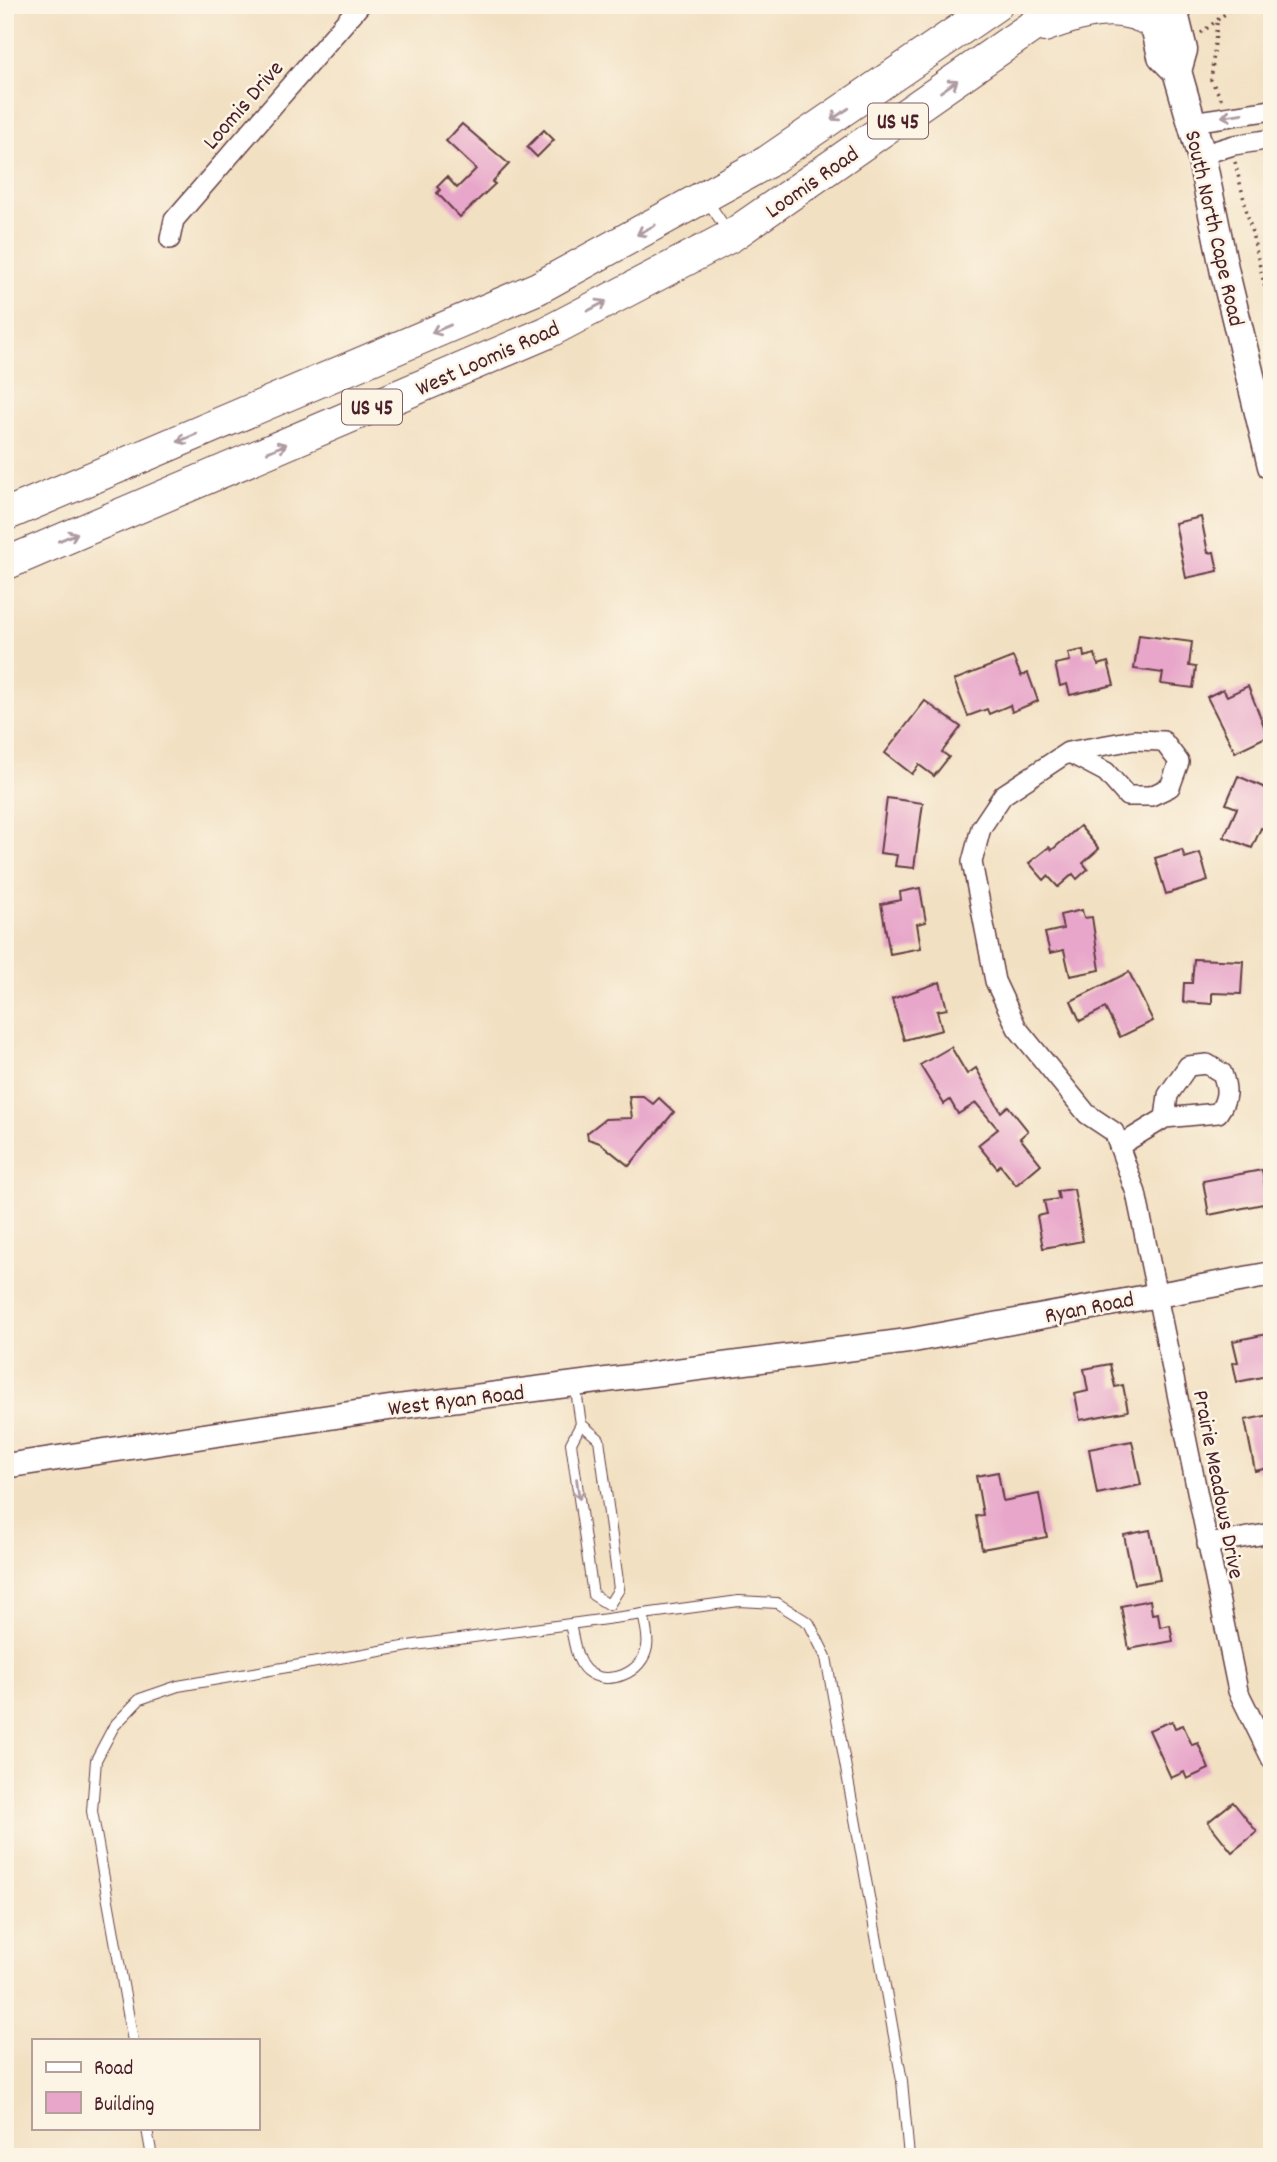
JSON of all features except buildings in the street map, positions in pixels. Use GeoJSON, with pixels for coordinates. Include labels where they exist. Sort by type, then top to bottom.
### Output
{"type":"FeatureCollection","features":[{"type":"Feature","properties":{"kind":"main road","name":"Loomis Road"},"geometry":{"type":"LineString","coordinates":[[706,198],[850,108],[996,5]]}},
{"type":"Feature","properties":{"kind":"main road","name":"Loomis Road"},"geometry":{"type":"LineString","coordinates":[[731,236],[1063,5]]}},
{"type":"Feature","properties":{"kind":"main road"},"geometry":{"type":"LineString","coordinates":[[1023,34],[1071,15],[1116,7],[1159,11]]}},
{"type":"Feature","properties":{"kind":"main road","name":"South North Cape Road"},"geometry":{"type":"LineString","coordinates":[[1159,11],[1162,55],[1177,71],[1201,155],[1222,261],[1272,466]]}},
{"type":"Feature","properties":{"kind":"main road","name":"West Loomis Road"},"geometry":{"type":"LineString","coordinates":[[5,515],[538,288],[706,198]]}},
{"type":"Feature","properties":{"kind":"main road","name":"West Loomis Road"},"geometry":{"type":"LineString","coordinates":[[5,564],[546,333],[731,236]]}},
{"type":"Feature","properties":{"kind":"street","name":"Loomis Drive"},"geometry":{"type":"LineString","coordinates":[[170,239],[174,220],[359,5]]}},
{"type":"Feature","properties":{"kind":"street"},"geometry":{"type":"LineString","coordinates":[[1192,122],[1272,110]]}},
{"type":"Feature","properties":{"kind":"street"},"geometry":{"type":"LineString","coordinates":[[1201,155],[1234,145],[1272,139]]}},
{"type":"Feature","properties":{"kind":"street"},"geometry":{"type":"LineString","coordinates":[[1069,752],[1106,772],[1127,796],[1152,796],[1170,787],[1179,762],[1163,741],[1134,740],[1069,752],[1003,795],[981,828],[972,862],[995,981],[1017,1028],[1087,1114],[1114,1132],[1119,1146],[1165,1118]]}},
{"type":"Feature","properties":{"kind":"street","name":"Prairie Meadows Drive"},"geometry":{"type":"LineString","coordinates":[[1119,1146],[1136,1193],[1237,1691],[1272,1760]]}},
{"type":"Feature","properties":{"kind":"street","name":"Ryan Road"},"geometry":{"type":"LineString","coordinates":[[908,1341],[1157,1293],[1272,1274]]}},
{"type":"Feature","properties":{"kind":"street","name":"West Ryan Road"},"geometry":{"type":"LineString","coordinates":[[5,1466],[389,1408],[908,1341]]}},
{"type":"Feature","properties":{"kind":"street"},"geometry":{"type":"LineString","coordinates":[[1207,1544],[1272,1532]]}},
{"type":"Feature","properties":{"kind":"lane"},"geometry":{"type":"LineString","coordinates":[[706,198],[731,236]]}},
{"type":"Feature","properties":{"kind":"lane"},"geometry":{"type":"LineString","coordinates":[[575,1384],[581,1424],[571,1443],[593,1595],[609,1605]]}},
{"type":"Feature","properties":{"kind":"lane"},"geometry":{"type":"LineString","coordinates":[[581,1424],[599,1439],[619,1589],[609,1605],[611,1619]]}},
{"type":"Feature","properties":{"kind":"lane"},"geometry":{"type":"LineString","coordinates":[[133,2039],[92,1811],[96,1760],[114,1726],[140,1699],[178,1686],[415,1645],[714,1603],[777,1603],[809,1623],[826,1657],[902,2081],[909,2157]]}},
{"type":"Feature","properties":{"kind":"lane"},"geometry":{"type":"LineString","coordinates":[[570,1625],[579,1660],[587,1672],[607,1678],[625,1675],[643,1662],[648,1645],[643,1614]]}},
{"type":"Feature","properties":{"kind":"lane"},"geometry":{"type":"LineString","coordinates":[[147,2130],[152,2157]]}},
{"type":"Feature","properties":{"kind":"path"},"geometry":{"type":"LineString","coordinates":[[1223,103],[1211,80],[1217,23],[1236,5]]}},
{"type":"Feature","properties":{"kind":"path"},"geometry":{"type":"LineString","coordinates":[[1236,163],[1272,317]]}}]}
